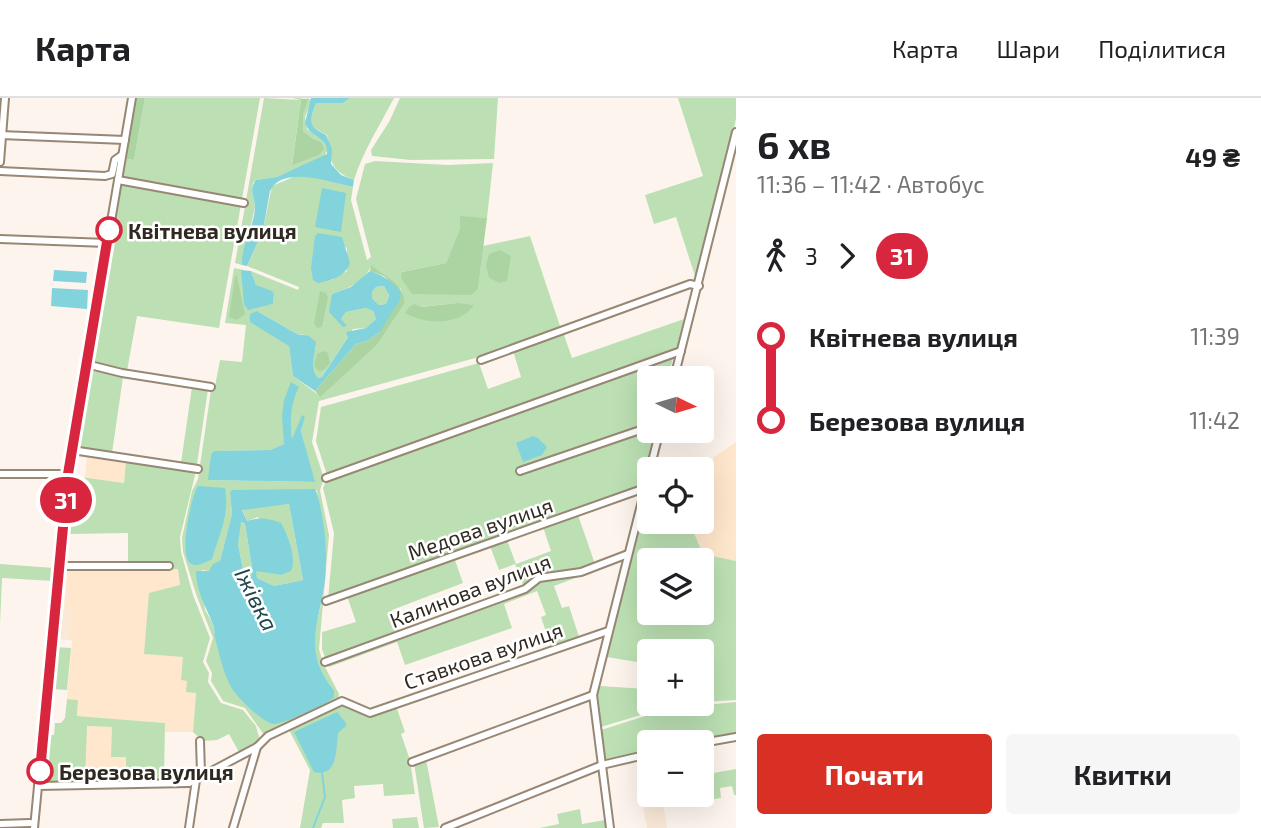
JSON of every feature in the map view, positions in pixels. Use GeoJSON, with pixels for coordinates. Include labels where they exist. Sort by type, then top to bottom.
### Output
{"type":"FeatureCollection","features":[{"type":"Feature","properties":{"kind":"street"},"geometry":{"type":"LineString","coordinates":[[0,162],[5,98]]}},
{"type":"Feature","properties":{"kind":"street"},"geometry":{"type":"LineString","coordinates":[[33,825],[68,474],[132,98]]}},
{"type":"Feature","properties":{"kind":"street"},"geometry":{"type":"LineString","coordinates":[[677,366],[736,132]]}},
{"type":"Feature","properties":{"kind":"street"},"geometry":{"type":"LineString","coordinates":[[1,135],[125,141]]}},
{"type":"Feature","properties":{"kind":"street"},"geometry":{"type":"LineString","coordinates":[[0,171],[106,176],[111,174],[116,160],[122,155]]}},
{"type":"Feature","properties":{"kind":"street"},"geometry":{"type":"LineString","coordinates":[[118,180],[244,203]]}},
{"type":"Feature","properties":{"kind":"street"},"geometry":{"type":"LineString","coordinates":[[0,239],[107,243]]}},
{"type":"Feature","properties":{"kind":"street"},"geometry":{"type":"LineString","coordinates":[[481,359],[690,284],[699,286]]}},
{"type":"Feature","properties":{"kind":"street"},"geometry":{"type":"LineString","coordinates":[[326,478],[681,351]]}},
{"type":"Feature","properties":{"kind":"street"},"geometry":{"type":"LineString","coordinates":[[86,364],[122,373],[211,387]]}},
{"type":"Feature","properties":{"kind":"street"},"geometry":{"type":"LineString","coordinates":[[520,471],[637,431]]}},
{"type":"Feature","properties":{"kind":"street"},"geometry":{"type":"LineString","coordinates":[[72,450],[198,469]]}},
{"type":"Feature","properties":{"kind":"street"},"geometry":{"type":"LineString","coordinates":[[0,474],[68,474]]}},
{"type":"Feature","properties":{"kind":"street","name":"Медова вулиця"},"geometry":{"type":"LineString","coordinates":[[326,601],[637,491]]}},
{"type":"Feature","properties":{"kind":"street"},"geometry":{"type":"LineString","coordinates":[[610,828],[593,695],[637,519]]}},
{"type":"Feature","properties":{"kind":"street","name":"Калинова вулиця"},"geometry":{"type":"LineString","coordinates":[[325,663],[525,589],[539,578],[581,572],[628,554]]}},
{"type":"Feature","properties":{"kind":"street"},"geometry":{"type":"LineString","coordinates":[[59,566],[169,566]]}},
{"type":"Feature","properties":{"kind":"street","name":"Ставкова вулиця"},"geometry":{"type":"LineString","coordinates":[[260,745],[268,736],[342,701],[370,713],[608,631]]}},
{"type":"Feature","properties":{"kind":"street"},"geometry":{"type":"LineString","coordinates":[[412,762],[593,695]]}},
{"type":"Feature","properties":{"kind":"street"},"geometry":{"type":"LineString","coordinates":[[714,741],[736,737]]}},
{"type":"Feature","properties":{"kind":"street"},"geometry":{"type":"LineString","coordinates":[[189,828],[196,780],[201,773],[200,741]]}},
{"type":"Feature","properties":{"kind":"street"},"geometry":{"type":"LineString","coordinates":[[38,786],[189,783],[260,745]]}},
{"type":"Feature","properties":{"kind":"street"},"geometry":{"type":"LineString","coordinates":[[233,828],[260,745]]}},
{"type":"Feature","properties":{"kind":"street"},"geometry":{"type":"LineString","coordinates":[[445,828],[602,765],[637,757]]}},
{"type":"Feature","properties":{"kind":"street"},"geometry":{"type":"LineString","coordinates":[[0,824],[33,825]]}},
{"type":"Feature","properties":{"kind":"street"},"geometry":{"type":"LineString","coordinates":[[13,828],[33,825]]}},
{"type":"Feature","properties":{"kind":"shaded area"},"geometry":{"type":"Polygon","coordinates":[[[736,442],[736,561],[714,556],[714,548],[701,548],[695,534],[714,534],[714,457],[736,442]]]}},
{"type":"Feature","properties":{"kind":"shaded area"},"geometry":{"type":"Polygon","coordinates":[[[87,455],[126,461],[124,483],[85,478],[87,455]]]}},
{"type":"Feature","properties":{"kind":"shaded area"},"geometry":{"type":"Polygon","coordinates":[[[178,569],[180,585],[145,654],[183,657],[187,680],[196,692],[193,732],[164,732],[165,723],[77,716],[78,700],[67,699],[72,641],[69,640],[71,611],[64,610],[67,570],[178,569]]]}},
{"type":"Feature","properties":{"kind":"shaded area"},"geometry":{"type":"Polygon","coordinates":[[[60,609],[71,610],[69,640],[57,639],[60,609]]]}},
{"type":"Feature","properties":{"kind":"shaded area"},"geometry":{"type":"Polygon","coordinates":[[[86,726],[112,727],[112,756],[126,757],[126,780],[85,781],[86,726]]]}},
{"type":"Feature","properties":{"kind":"shaded area"},"geometry":{"type":"Polygon","coordinates":[[[643,807],[664,807],[667,828],[647,828],[643,807]]]}},
{"type":"Feature","properties":{"kind":"green space"},"geometry":{"type":"Polygon","coordinates":[[[136,98],[145,98],[134,160],[126,159],[136,98]]]}},
{"type":"Feature","properties":{"kind":"green space"},"geometry":{"type":"Polygon","coordinates":[[[145,98],[260,98],[219,328],[137,316],[127,371],[90,362],[126,159],[134,160],[145,98]]]}},
{"type":"Feature","properties":{"kind":"green space"},"geometry":{"type":"Polygon","coordinates":[[[264,98],[301,100],[292,164],[321,142],[303,131],[307,98],[312,100],[305,117],[307,129],[323,139],[328,149],[324,157],[277,177],[256,180],[253,183],[255,207],[242,265],[235,263],[264,98]]]}},
{"type":"Feature","properties":{"kind":"green space"},"geometry":{"type":"Polygon","coordinates":[[[292,98],[308,99],[303,115],[303,131],[321,142],[324,149],[319,155],[292,165],[301,100],[292,98]]]}},
{"type":"Feature","properties":{"kind":"green space"},"geometry":{"type":"Polygon","coordinates":[[[350,98],[394,98],[367,148],[354,180],[335,168],[330,157],[327,135],[311,122],[316,103],[343,103],[350,98]]]}},
{"type":"Feature","properties":{"kind":"green space"},"geometry":{"type":"Polygon","coordinates":[[[400,98],[498,98],[494,159],[411,160],[372,156],[371,150],[400,98]]]}},
{"type":"Feature","properties":{"kind":"green space"},"geometry":{"type":"Polygon","coordinates":[[[678,98],[736,98],[736,118],[731,145],[695,276],[676,217],[654,224],[645,195],[703,176],[678,98]]]}},
{"type":"Feature","properties":{"kind":"green space"},"geometry":{"type":"Polygon","coordinates":[[[375,161],[448,165],[493,163],[487,218],[460,217],[460,228],[446,263],[402,272],[412,294],[478,289],[483,246],[530,236],[560,326],[479,357],[319,401],[312,442],[324,478],[320,490],[329,535],[319,649],[339,694],[338,700],[264,735],[245,708],[223,701],[211,681],[212,673],[206,661],[213,638],[196,594],[183,552],[182,538],[192,491],[198,479],[211,390],[215,386],[220,360],[242,362],[246,325],[225,323],[234,268],[244,270],[241,271],[260,306],[273,304],[274,294],[256,285],[251,271],[298,290],[299,287],[247,266],[263,230],[272,186],[300,174],[353,187],[351,200],[367,260],[371,257],[356,199],[365,164],[375,161]],[[318,233],[332,280],[347,271],[347,248],[318,233]],[[371,266],[355,284],[332,294],[341,319],[346,312],[366,308],[373,311],[376,319],[366,328],[353,329],[322,377],[315,375],[313,367],[316,347],[302,334],[297,334],[257,311],[289,346],[293,376],[320,396],[377,345],[405,303],[401,289],[371,266]],[[457,303],[420,307],[430,320],[443,321],[457,303]],[[292,382],[284,444],[270,450],[215,451],[211,454],[209,480],[314,482],[301,431],[305,416],[292,441],[292,382]],[[317,491],[230,493],[232,514],[220,561],[209,571],[202,570],[205,610],[213,624],[216,639],[300,715],[334,698],[334,690],[323,675],[315,648],[325,566],[324,534],[317,491]]]}},
{"type":"Feature","properties":{"kind":"green space"},"geometry":{"type":"Polygon","coordinates":[[[460,216],[487,218],[478,289],[471,295],[412,294],[401,278],[402,272],[446,263],[460,228],[460,216]]]}},
{"type":"Feature","properties":{"kind":"green space"},"geometry":{"type":"Polygon","coordinates":[[[500,250],[511,256],[507,281],[500,283],[489,278],[486,265],[489,254],[500,250]]]}},
{"type":"Feature","properties":{"kind":"green space"},"geometry":{"type":"Polygon","coordinates":[[[371,265],[397,285],[405,303],[377,345],[320,397],[315,391],[356,344],[379,333],[393,284],[384,276],[370,271],[371,265]]]}},
{"type":"Feature","properties":{"kind":"green space"},"geometry":{"type":"Polygon","coordinates":[[[235,276],[245,314],[237,320],[229,317],[235,276]]]}},
{"type":"Feature","properties":{"kind":"green space"},"geometry":{"type":"Polygon","coordinates":[[[384,286],[389,294],[386,304],[379,305],[372,298],[372,292],[376,287],[384,286]]]}},
{"type":"Feature","properties":{"kind":"green space"},"geometry":{"type":"Polygon","coordinates":[[[320,291],[326,293],[328,298],[322,327],[317,328],[314,323],[320,291]]]}},
{"type":"Feature","properties":{"kind":"green space"},"geometry":{"type":"Polygon","coordinates":[[[457,303],[474,305],[468,312],[452,320],[423,320],[405,313],[414,304],[421,307],[457,303]]]}},
{"type":"Feature","properties":{"kind":"green space"},"geometry":{"type":"Polygon","coordinates":[[[684,319],[676,351],[327,475],[316,441],[321,407],[479,363],[488,389],[521,377],[513,351],[563,332],[572,358],[684,319]]]}},
{"type":"Feature","properties":{"kind":"green space"},"geometry":{"type":"Polygon","coordinates":[[[323,351],[328,353],[330,363],[324,370],[319,371],[314,366],[317,354],[323,351]]]}},
{"type":"Feature","properties":{"kind":"green space"},"geometry":{"type":"Polygon","coordinates":[[[673,358],[671,366],[650,366],[673,358]]]}},
{"type":"Feature","properties":{"kind":"green space"},"geometry":{"type":"Polygon","coordinates":[[[91,368],[123,377],[112,453],[78,447],[91,368]]]}},
{"type":"Feature","properties":{"kind":"green space"},"geometry":{"type":"Polygon","coordinates":[[[637,371],[637,443],[652,443],[649,457],[637,457],[637,489],[328,599],[334,533],[323,488],[327,479],[637,371]]]}},
{"type":"Feature","properties":{"kind":"green space"},"geometry":{"type":"Polygon","coordinates":[[[192,387],[208,389],[197,464],[181,463],[192,387]]]}},
{"type":"Feature","properties":{"kind":"green space"},"geometry":{"type":"Polygon","coordinates":[[[126,461],[196,471],[180,537],[181,552],[193,595],[210,638],[203,662],[209,673],[208,682],[221,703],[243,710],[256,726],[260,741],[240,754],[229,734],[217,740],[203,741],[193,732],[196,693],[186,692],[187,681],[181,680],[183,657],[144,654],[149,593],[180,585],[178,569],[128,571],[128,533],[70,534],[73,476],[124,483],[126,461]]]}},
{"type":"Feature","properties":{"kind":"green space"},"geometry":{"type":"Polygon","coordinates":[[[289,504],[303,580],[274,586],[257,578],[255,570],[281,575],[258,517],[247,521],[242,509],[289,504]]]}},
{"type":"Feature","properties":{"kind":"green space"},"geometry":{"type":"Polygon","coordinates":[[[578,515],[595,564],[548,574],[524,587],[515,564],[499,570],[490,546],[507,540],[516,564],[551,551],[543,527],[578,515]]]}},
{"type":"Feature","properties":{"kind":"green space"},"geometry":{"type":"Polygon","coordinates":[[[240,522],[245,524],[252,567],[251,578],[245,580],[238,544],[240,522]]]}},
{"type":"Feature","properties":{"kind":"green space"},"geometry":{"type":"Polygon","coordinates":[[[638,534],[694,534],[700,548],[637,548],[637,625],[714,625],[714,556],[736,561],[736,700],[714,701],[714,639],[637,639],[637,662],[607,657],[638,534]]]}},
{"type":"Feature","properties":{"kind":"green space"},"geometry":{"type":"Polygon","coordinates":[[[622,558],[621,561],[554,586],[562,608],[569,606],[579,637],[551,647],[541,617],[546,615],[537,591],[504,604],[512,628],[405,665],[397,642],[329,667],[327,663],[525,590],[535,581],[622,558]]]}},
{"type":"Feature","properties":{"kind":"green space"},"geometry":{"type":"Polygon","coordinates":[[[455,560],[463,583],[392,610],[400,633],[326,660],[322,649],[322,632],[356,622],[347,596],[455,560]]]}},
{"type":"Feature","properties":{"kind":"green space"},"geometry":{"type":"Polygon","coordinates":[[[0,564],[54,568],[53,581],[2,578],[0,624],[0,564]]]}},
{"type":"Feature","properties":{"kind":"green space"},"geometry":{"type":"Polygon","coordinates":[[[56,647],[71,648],[67,690],[52,689],[56,647]]]}},
{"type":"Feature","properties":{"kind":"green space"},"geometry":{"type":"Polygon","coordinates":[[[600,686],[637,688],[637,716],[601,727],[597,695],[600,686]]]}},
{"type":"Feature","properties":{"kind":"green space"},"geometry":{"type":"Polygon","coordinates":[[[67,699],[78,700],[77,716],[165,723],[164,779],[126,780],[126,757],[111,757],[112,727],[87,726],[85,781],[44,783],[46,735],[54,735],[55,723],[61,723],[65,718],[67,699]]]}},
{"type":"Feature","properties":{"kind":"green space"},"geometry":{"type":"Polygon","coordinates":[[[736,702],[736,735],[714,739],[714,730],[637,730],[637,755],[605,762],[601,730],[645,716],[714,716],[714,704],[736,702]]]}},
{"type":"Feature","properties":{"kind":"green space"},"geometry":{"type":"Polygon","coordinates":[[[341,704],[370,715],[396,706],[405,732],[401,734],[410,760],[415,794],[384,796],[383,784],[354,786],[355,798],[342,800],[344,823],[323,823],[321,828],[300,828],[310,770],[289,730],[341,704]]]}},
{"type":"Feature","properties":{"kind":"green space"},"geometry":{"type":"Polygon","coordinates":[[[426,759],[439,827],[424,828],[414,763],[426,759]]]}},
{"type":"Feature","properties":{"kind":"green space"},"geometry":{"type":"Polygon","coordinates":[[[736,769],[736,795],[732,786],[720,788],[721,798],[714,799],[714,773],[736,769]]]}},
{"type":"Feature","properties":{"kind":"green space"},"geometry":{"type":"Polygon","coordinates":[[[580,809],[582,824],[605,820],[606,828],[539,828],[559,824],[557,814],[580,809]]]}},
{"type":"Feature","properties":{"kind":"green space"},"geometry":{"type":"Polygon","coordinates":[[[417,817],[419,828],[393,828],[392,819],[417,817]]]}},
{"type":"Feature","properties":{"kind":"water"},"geometry":{"type":"Polygon","coordinates":[[[311,98],[350,98],[343,103],[316,103],[311,119],[313,126],[326,135],[332,149],[331,164],[341,175],[354,180],[353,187],[308,177],[285,178],[276,183],[270,191],[263,230],[247,266],[242,265],[243,251],[254,215],[252,190],[256,180],[277,177],[327,154],[325,144],[305,123],[311,98]]]}},
{"type":"Feature","properties":{"kind":"water"},"geometry":{"type":"Polygon","coordinates":[[[322,188],[346,193],[341,232],[315,227],[322,188]]]}},
{"type":"Feature","properties":{"kind":"water"},"geometry":{"type":"Polygon","coordinates":[[[318,233],[342,237],[350,263],[341,275],[318,283],[313,280],[311,268],[315,236],[318,233]]]}},
{"type":"Feature","properties":{"kind":"water"},"geometry":{"type":"Polygon","coordinates":[[[54,270],[87,272],[86,283],[53,281],[54,270]]]}},
{"type":"Feature","properties":{"kind":"water"},"geometry":{"type":"Polygon","coordinates":[[[241,270],[251,271],[256,285],[272,291],[273,304],[248,310],[244,304],[241,270]]]}},
{"type":"Feature","properties":{"kind":"water"},"geometry":{"type":"Polygon","coordinates":[[[370,271],[395,285],[401,293],[400,300],[379,333],[356,344],[315,391],[293,376],[289,346],[250,322],[250,314],[257,311],[316,342],[313,370],[318,378],[322,377],[348,337],[346,332],[366,328],[376,319],[373,311],[366,308],[346,312],[341,319],[347,326],[343,327],[329,312],[332,294],[351,287],[370,271]],[[384,286],[376,287],[372,298],[379,305],[386,304],[389,295],[384,286]]]}},
{"type":"Feature","properties":{"kind":"water"},"geometry":{"type":"Polygon","coordinates":[[[52,288],[88,290],[87,309],[51,306],[52,288]]]}},
{"type":"Feature","properties":{"kind":"water"},"geometry":{"type":"Polygon","coordinates":[[[291,382],[299,387],[291,412],[292,439],[302,415],[305,417],[301,431],[315,482],[208,480],[211,454],[214,451],[270,450],[284,444],[282,416],[284,400],[291,382]]]}},
{"type":"Feature","properties":{"kind":"water"},"geometry":{"type":"Polygon","coordinates":[[[533,436],[547,447],[542,455],[523,462],[516,443],[533,436]]]}},
{"type":"Feature","properties":{"kind":"water"},"geometry":{"type":"Polygon","coordinates":[[[198,486],[225,488],[226,507],[212,559],[196,565],[190,563],[187,558],[186,537],[189,512],[198,486]]]}},
{"type":"Feature","properties":{"kind":"water"},"geometry":{"type":"Polygon","coordinates":[[[315,489],[320,505],[326,564],[315,637],[318,663],[334,690],[334,698],[305,713],[274,724],[263,719],[233,690],[223,668],[214,626],[198,585],[196,571],[209,571],[213,564],[220,561],[232,514],[232,490],[315,489]],[[289,504],[242,510],[247,521],[268,519],[281,523],[286,534],[292,553],[291,571],[281,575],[256,571],[257,578],[274,586],[303,580],[289,504]],[[241,522],[238,544],[245,580],[251,578],[252,567],[245,524],[241,522]]]}},
{"type":"Feature","properties":{"kind":"water"},"geometry":{"type":"Polygon","coordinates":[[[337,712],[346,726],[338,733],[332,767],[322,773],[314,772],[294,732],[337,712]]]}},
{"type":"Feature","properties":{"kind":"waterway","name":"Іжівка"},"geometry":{"type":"LineString","coordinates":[[313,828],[325,797],[322,773]]}},
{"type":"Feature","properties":{"kind":"bus line","name":"31"},"geometry":{"type":"LineString","coordinates":[[40,771],[68,474],[109,230]]}},
{"type":"Feature","properties":{"kind":"place","name":"Квітнева вулиця"},"geometry":{"type":"Point","coordinates":[109,230]}},
{"type":"Feature","properties":{"kind":"place","name":"Березова вулиця"},"geometry":{"type":"Point","coordinates":[40,771]}}]}
